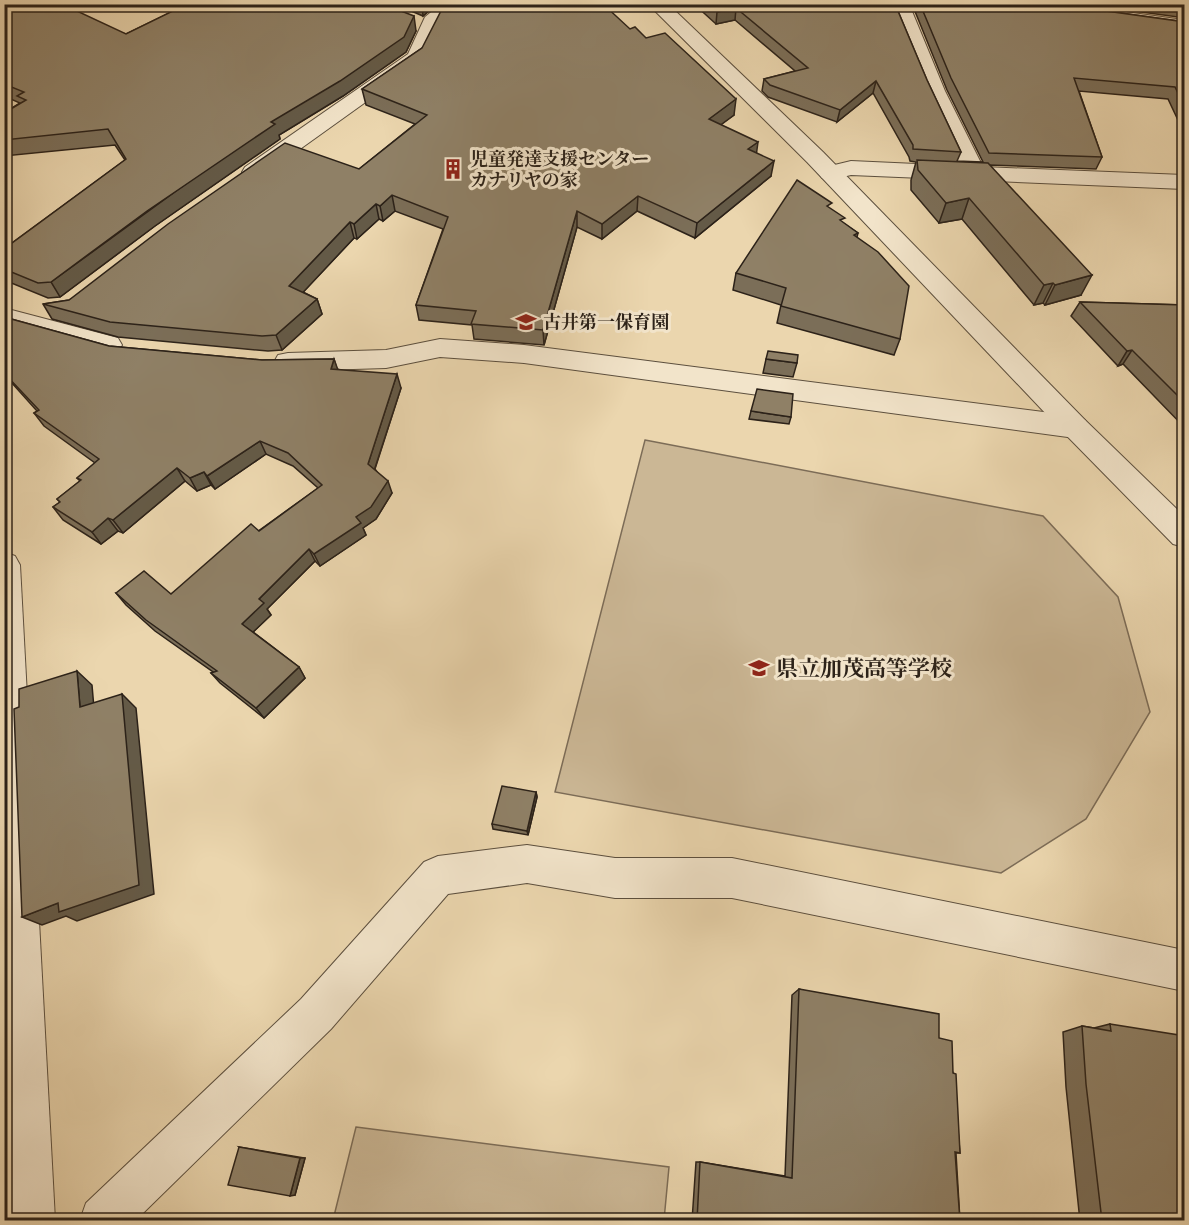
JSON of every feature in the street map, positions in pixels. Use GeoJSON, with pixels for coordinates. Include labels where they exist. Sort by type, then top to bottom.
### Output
{"type":"FeatureCollection","features":[{"type":"Feature","properties":{"kind":"street"},"geometry":{"type":"LineString","coordinates":[[232,186],[416,57],[420,24],[455,4]]}},
{"type":"Feature","properties":{"kind":"street"},"geometry":{"type":"LineString","coordinates":[[657,4],[830,173],[1075,427],[1185,535]]}},
{"type":"Feature","properties":{"kind":"street"},"geometry":{"type":"LineString","coordinates":[[899,4],[935,91],[975,173]]}},
{"type":"Feature","properties":{"kind":"street"},"geometry":{"type":"LineString","coordinates":[[1093,4],[1094,14],[1185,26]]}},
{"type":"Feature","properties":{"kind":"street"},"geometry":{"type":"LineString","coordinates":[[830,173],[851,168],[1185,182]]}},
{"type":"Feature","properties":{"kind":"street"},"geometry":{"type":"LineString","coordinates":[[4,315],[57,308]]}},
{"type":"Feature","properties":{"kind":"street"},"geometry":{"type":"LineString","coordinates":[[4,315],[118,348],[129,349]]}},
{"type":"Feature","properties":{"kind":"street"},"geometry":{"type":"LineString","coordinates":[[268,362],[386,359],[440,348],[524,354],[1075,427]]}},
{"type":"Feature","properties":{"kind":"street"},"geometry":{"type":"LineString","coordinates":[[4,565],[32,1221]]}},
{"type":"Feature","properties":{"kind":"street"},"geometry":{"type":"LineString","coordinates":[[103,1221],[316,1014],[438,876],[527,864],[615,878],[732,878],[1185,971]]}},
{"type":"Feature","properties":{"kind":"shaded area"},"geometry":{"type":"Polygon","coordinates":[[[645,440],[1043,516],[1118,597],[1150,712],[1086,819],[1001,873],[555,792],[645,440]]]}},
{"type":"Feature","properties":{"kind":"shaded area"},"geometry":{"type":"Polygon","coordinates":[[[356,1127],[669,1167],[664,1220],[333,1220],[356,1127]]]}},
{"type":"Feature","properties":{"kind":"building"},"geometry":{"type":"Polygon","coordinates":[[[4,4],[62,4],[126,34],[187,4],[306,4],[308,6],[310,4],[383,4],[414,16],[404,37],[340,81],[271,122],[275,124],[147,211],[51,282],[38,283],[4,269],[4,249],[126,159],[108,129],[4,140],[4,113],[26,100],[17,96],[24,92],[4,84],[4,43],[10,40],[4,38],[4,4]]]}},
{"type":"Feature","properties":{"kind":"building"},"geometry":{"type":"Polygon","coordinates":[[[446,4],[603,4],[630,29],[635,27],[646,38],[665,33],[736,99],[709,119],[758,142],[748,149],[774,161],[697,223],[638,196],[602,224],[577,211],[543,330],[471,324],[476,311],[416,305],[448,217],[392,195],[380,206],[376,204],[354,224],[350,222],[289,286],[317,299],[276,335],[262,336],[110,322],[43,304],[69,300],[168,224],[285,143],[359,169],[427,115],[362,89],[422,48],[446,4]]]}},
{"type":"Feature","properties":{"kind":"building"},"geometry":{"type":"Polygon","coordinates":[[[708,4],[895,4],[961,152],[913,149],[913,145],[876,81],[840,110],[770,85],[764,79],[808,68],[736,8],[717,12],[708,4]]]}},
{"type":"Feature","properties":{"kind":"building"},"geometry":{"type":"Polygon","coordinates":[[[920,4],[1090,4],[1092,9],[1185,22],[1185,108],[1175,87],[1074,78],[1102,157],[989,153],[951,78],[920,4]]]}},
{"type":"Feature","properties":{"kind":"building"},"geometry":{"type":"Polygon","coordinates":[[[917,160],[988,163],[1092,275],[1055,285],[1053,283],[1044,285],[969,198],[946,203],[918,170],[917,160]]]}},
{"type":"Feature","properties":{"kind":"building"},"geometry":{"type":"Polygon","coordinates":[[[797,180],[832,203],[827,206],[845,218],[840,220],[858,233],[854,235],[878,252],[909,286],[900,339],[781,306],[786,288],[736,273],[797,180]]]}},
{"type":"Feature","properties":{"kind":"building"},"geometry":{"type":"Polygon","coordinates":[[[1080,302],[1185,305],[1185,403],[1132,350],[1127,351],[1080,302]]]}},
{"type":"Feature","properties":{"kind":"building"},"geometry":{"type":"Polygon","coordinates":[[[4,317],[109,346],[262,360],[334,359],[331,369],[397,374],[368,464],[388,481],[371,507],[356,517],[361,523],[314,554],[309,549],[259,599],[264,603],[242,624],[299,667],[256,708],[211,673],[217,671],[146,620],[116,593],[144,571],[171,594],[251,524],[259,531],[322,485],[288,453],[260,441],[207,476],[204,472],[190,478],[177,468],[113,520],[108,518],[92,532],[53,507],[60,502],[57,499],[81,480],[77,478],[99,459],[34,413],[39,410],[4,373],[4,367],[11,363],[4,357],[4,317]]]}},
{"type":"Feature","properties":{"kind":"building"},"geometry":{"type":"Polygon","coordinates":[[[768,351],[798,355],[797,363],[766,359],[768,351]]]}},
{"type":"Feature","properties":{"kind":"building"},"geometry":{"type":"Polygon","coordinates":[[[757,389],[793,394],[791,417],[751,411],[757,389]]]}},
{"type":"Feature","properties":{"kind":"building"},"geometry":{"type":"Polygon","coordinates":[[[77,671],[80,707],[122,694],[139,885],[59,912],[58,903],[22,917],[14,709],[19,707],[19,689],[77,671]]]}},
{"type":"Feature","properties":{"kind":"building"},"geometry":{"type":"Polygon","coordinates":[[[502,786],[536,792],[527,831],[492,824],[502,786]]]}},
{"type":"Feature","properties":{"kind":"building"},"geometry":{"type":"Polygon","coordinates":[[[799,989],[939,1014],[939,1038],[952,1041],[953,1073],[956,1074],[960,1153],[955,1152],[960,1221],[697,1221],[700,1162],[792,1178],[799,989]]]}},
{"type":"Feature","properties":{"kind":"building"},"geometry":{"type":"Polygon","coordinates":[[[1110,1024],[1185,1036],[1185,1221],[1102,1221],[1086,1084],[1082,1026],[1111,1031],[1110,1024]]]}},
{"type":"Feature","properties":{"kind":"building"},"geometry":{"type":"Polygon","coordinates":[[[239,1147],[300,1158],[290,1196],[228,1185],[239,1147]]]}},
{"type":"Feature","properties":{"kind":"place","name":"児童発達支援センター カナリヤの家"},"geometry":{"type":"Point","coordinates":[453,169]}},
{"type":"Feature","properties":{"kind":"place","name":"古井第一保育園"},"geometry":{"type":"Point","coordinates":[526,322]}},
{"type":"Feature","properties":{"kind":"place","name":"県立加茂高等学校"},"geometry":{"type":"Point","coordinates":[759,668]}}]}
